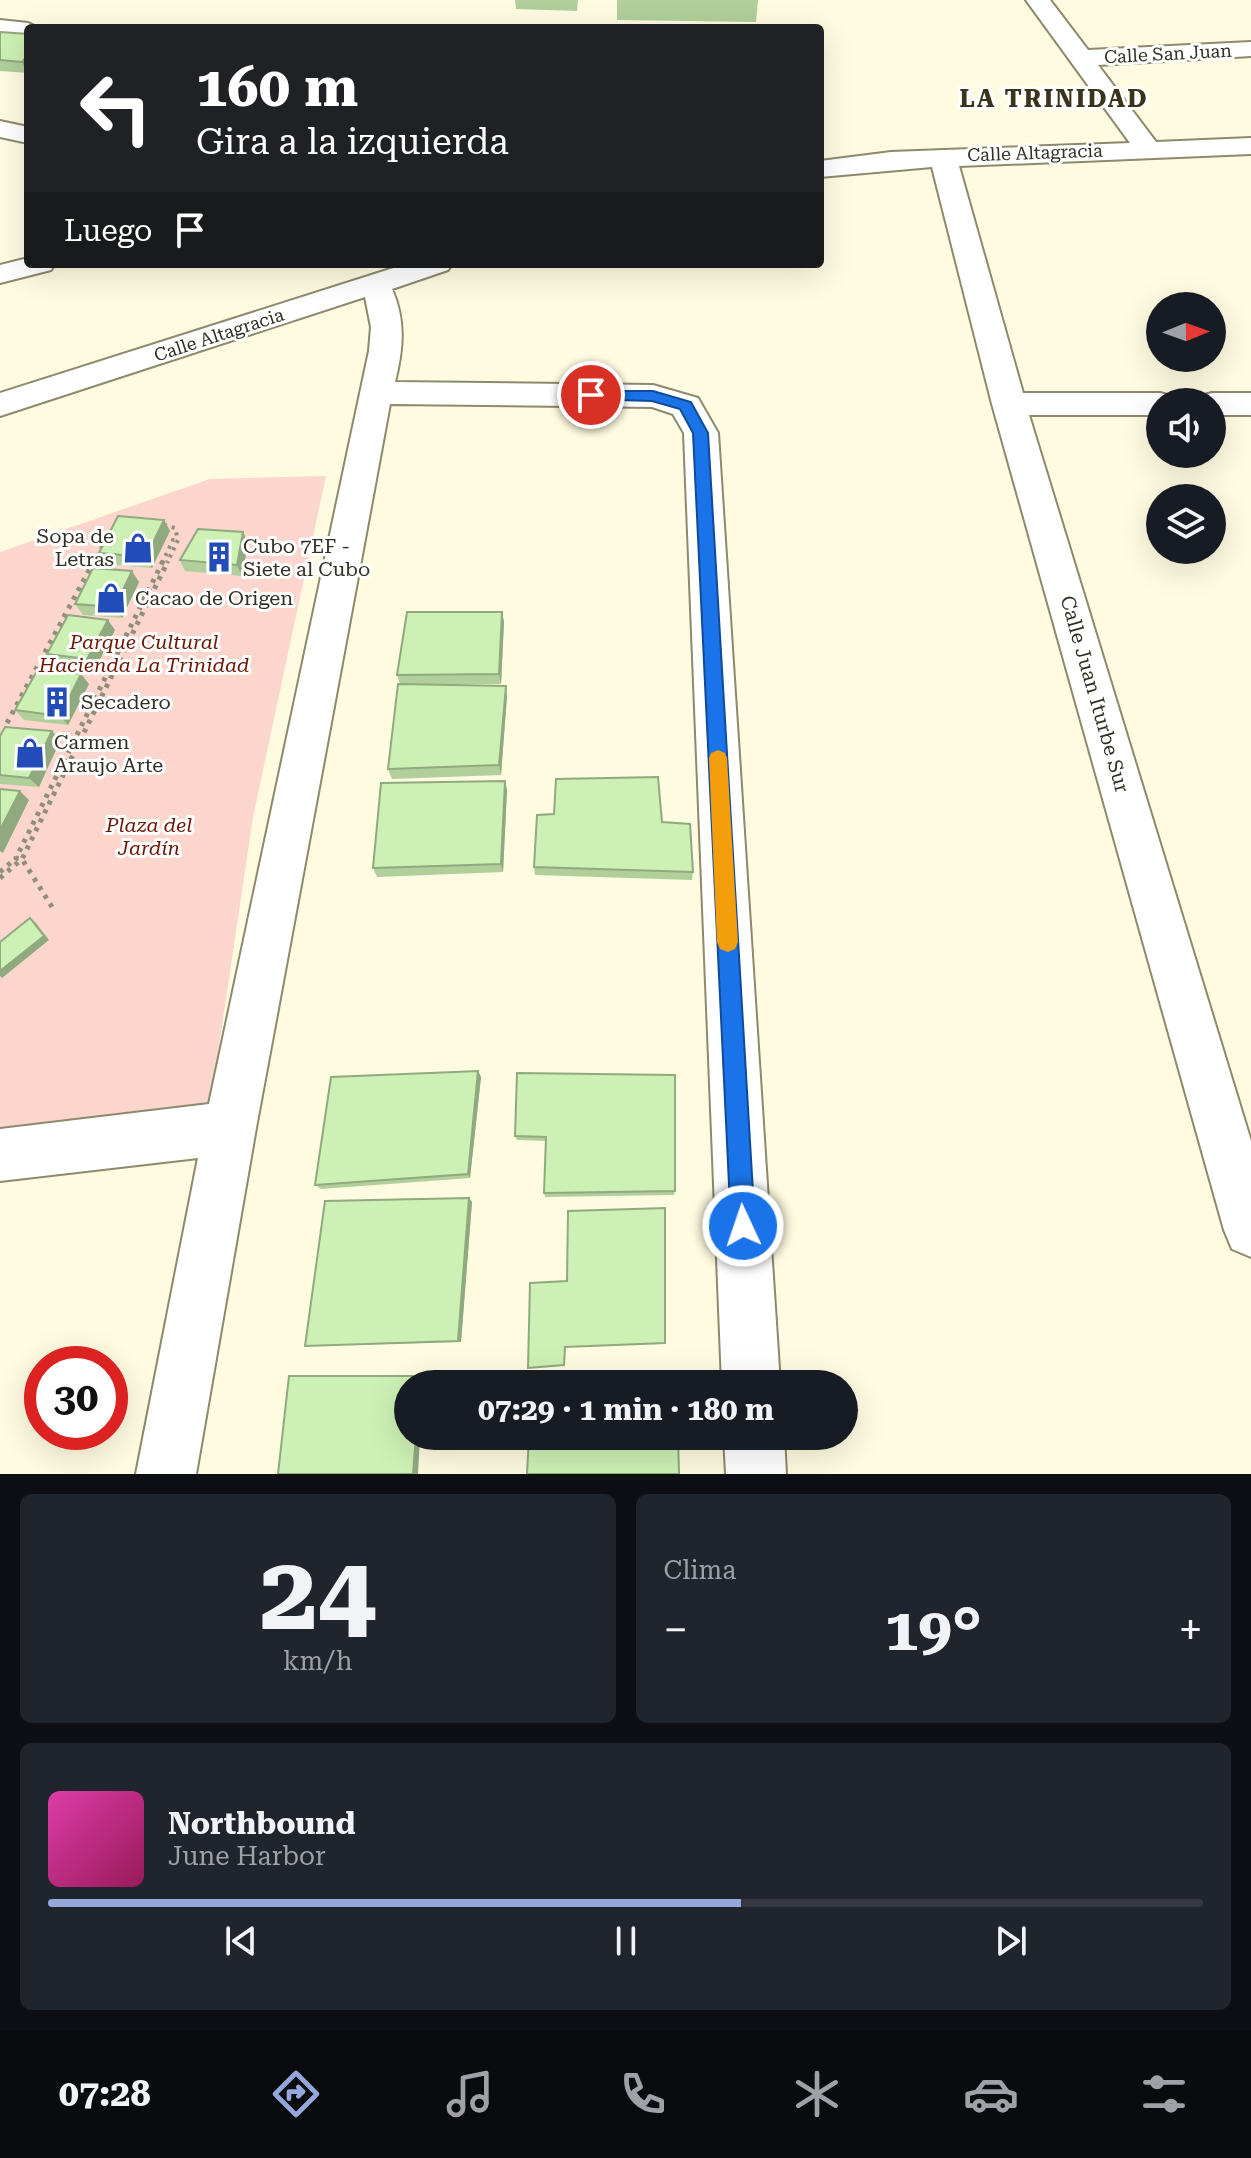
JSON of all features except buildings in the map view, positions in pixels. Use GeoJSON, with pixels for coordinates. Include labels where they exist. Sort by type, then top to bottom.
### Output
{"type":"FeatureCollection","features":[{"type":"Feature","properties":{"kind":"street"},"geometry":{"type":"LineString","coordinates":[[1038,0],[1084,58],[1148,149]]}},
{"type":"Feature","properties":{"kind":"street"},"geometry":{"type":"LineString","coordinates":[[0,27],[24,30]]}},
{"type":"Feature","properties":{"kind":"street","name":"Calle San Juan"},"geometry":{"type":"LineString","coordinates":[[1084,58],[1251,49]]}},
{"type":"Feature","properties":{"kind":"street"},"geometry":{"type":"LineString","coordinates":[[0,129],[24,134]]}},
{"type":"Feature","properties":{"kind":"street","name":"Calle Altagracia"},"geometry":{"type":"LineString","coordinates":[[824,168],[942,157],[1251,146]]}},
{"type":"Feature","properties":{"kind":"street","name":"Calle Juan Iturbe Sur"},"geometry":{"type":"LineString","coordinates":[[942,157],[952,183],[1009,404],[1251,1230]]}},
{"type":"Feature","properties":{"kind":"street"},"geometry":{"type":"LineString","coordinates":[[0,274],[24,268]]}},
{"type":"Feature","properties":{"kind":"street","name":"Calle Altagracia"},"geometry":{"type":"LineString","coordinates":[[0,405],[425,268]]}},
{"type":"Feature","properties":{"kind":"street"},"geometry":{"type":"LineString","coordinates":[[166,1474],[230,1128],[375,393],[389,342],[385,306],[375,285]]}},
{"type":"Feature","properties":{"kind":"street"},"geometry":{"type":"LineString","coordinates":[[375,393],[653,396],[686,406],[701,433],[750,1370]]}},
{"type":"Feature","properties":{"kind":"street"},"geometry":{"type":"LineString","coordinates":[[1009,404],[1146,404]]}},
{"type":"Feature","properties":{"kind":"street"},"geometry":{"type":"LineString","coordinates":[[1226,404],[1251,404]]}},
{"type":"Feature","properties":{"kind":"street"},"geometry":{"type":"LineString","coordinates":[[0,1155],[230,1128]]}},
{"type":"Feature","properties":{"kind":"street"},"geometry":{"type":"LineString","coordinates":[[755,1450],[756,1474]]}},
{"type":"Feature","properties":{"kind":"path"},"geometry":{"type":"LineString","coordinates":[[0,878],[19,859],[173,540],[178,540],[175,528],[157,523]]}},
{"type":"Feature","properties":{"kind":"path"},"geometry":{"type":"LineString","coordinates":[[7,723],[108,535],[117,529]]}},
{"type":"Feature","properties":{"kind":"path"},"geometry":{"type":"LineString","coordinates":[[0,872],[19,859]]}},
{"type":"Feature","properties":{"kind":"path"},"geometry":{"type":"LineString","coordinates":[[19,859],[52,907]]}},
{"type":"Feature","properties":{"kind":"green space","name":"Parque Cultural Hacienda La Trinidad"},"geometry":{"type":"Polygon","coordinates":[[[326,476],[253,817],[208,1120],[0,1140],[0,552],[210,479],[326,476]]]}},
{"type":"Feature","properties":{"kind":"slow traffic"},"geometry":{"type":"LineString","coordinates":[[718,758],[728,942]]}},
{"type":"Feature","properties":{"kind":"place","name":"Sopa de Letras"},"geometry":{"type":"Point","coordinates":[138,548]}},
{"type":"Feature","properties":{"kind":"place","name":"Cubo 7EF - Siete al Cubo"},"geometry":{"type":"Point","coordinates":[219,557]}},
{"type":"Feature","properties":{"kind":"place","name":"Cacao de Origen"},"geometry":{"type":"Point","coordinates":[111,598]}},
{"type":"Feature","properties":{"kind":"place","name":"Secadero"},"geometry":{"type":"Point","coordinates":[57,702]}},
{"type":"Feature","properties":{"kind":"place","name":"Carmen Araujo Arte"},"geometry":{"type":"Point","coordinates":[30,753]}},
{"type":"Feature","properties":{"kind":"district","name":"LA TRINIDAD"},"geometry":{"type":"Point","coordinates":[1054,99]}},
{"type":"Feature","properties":{"kind":"route"},"geometry":{"type":"LineString","coordinates":[[591,395],[653,396],[686,406],[701,433],[743,1226]]}},
{"type":"Feature","properties":{"kind":"park label","name":"Plaza del Jardín"},"geometry":{"type":"Point","coordinates":[149,836]}}]}
